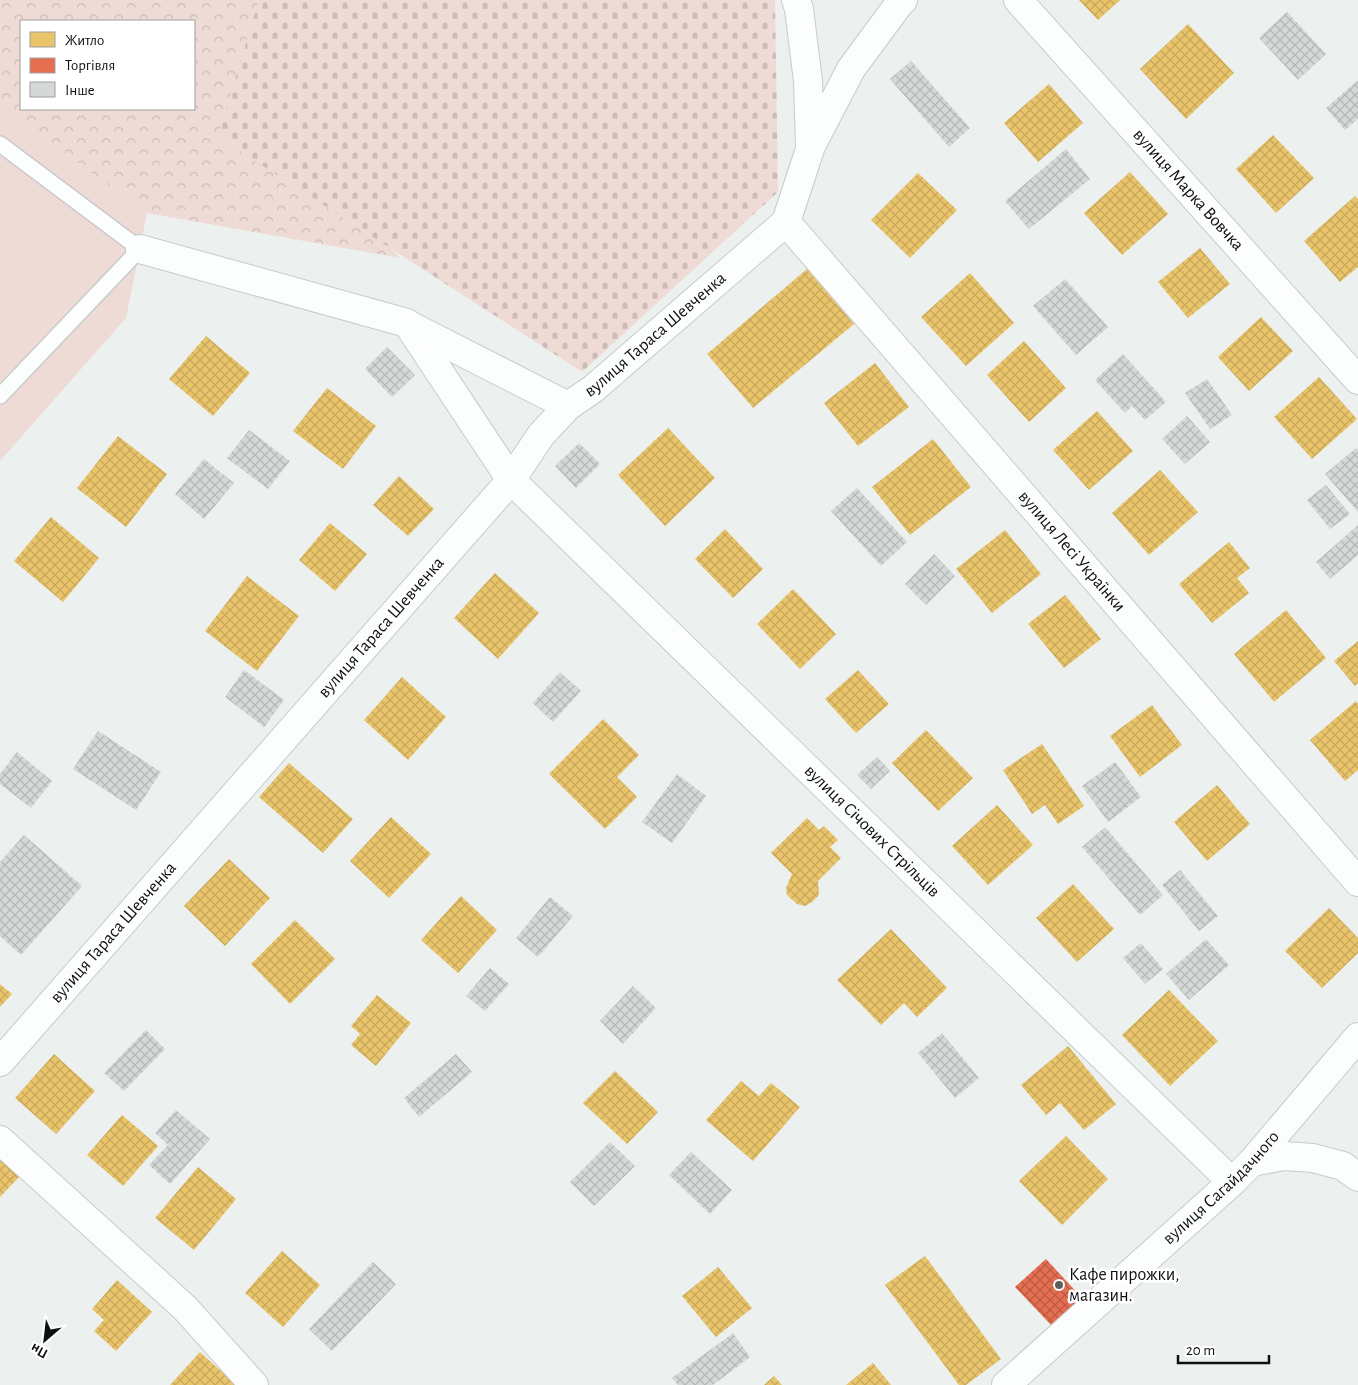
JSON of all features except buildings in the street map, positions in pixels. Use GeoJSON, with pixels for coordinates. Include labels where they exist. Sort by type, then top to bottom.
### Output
{"type":"FeatureCollection","features":[{"type":"Feature","properties":{"kind":"street"},"geometry":{"type":"LineString","coordinates":[[796,0],[799,9],[808,81],[810,149]]}},
{"type":"Feature","properties":{"kind":"street"},"geometry":{"type":"LineString","coordinates":[[786,222],[810,149],[851,69],[903,0]]}},
{"type":"Feature","properties":{"kind":"street","name":"вулиця Марка Вовчка"},"geometry":{"type":"LineString","coordinates":[[1018,0],[1358,380]]}},
{"type":"Feature","properties":{"kind":"street","name":"вулиця Тараса Шевченка"},"geometry":{"type":"LineString","coordinates":[[0,1062],[512,480],[541,435],[568,406],[593,389],[786,222]]}},
{"type":"Feature","properties":{"kind":"street","name":"вулиця Лесі Українки"},"geometry":{"type":"LineString","coordinates":[[786,222],[1358,882]]}},
{"type":"Feature","properties":{"kind":"street"},"geometry":{"type":"LineString","coordinates":[[140,249],[407,324],[568,406]]}},
{"type":"Feature","properties":{"kind":"street","name":"вулиця Січових Стрільців"},"geometry":{"type":"LineString","coordinates":[[407,324],[512,480],[1232,1182]]}},
{"type":"Feature","properties":{"kind":"street","name":"вулиця Сагайдачного"},"geometry":{"type":"LineString","coordinates":[[1006,1385],[1232,1182],[1357,1046]]}},
{"type":"Feature","properties":{"kind":"street"},"geometry":{"type":"LineString","coordinates":[[0,1140],[185,1308],[254,1385]]}},
{"type":"Feature","properties":{"kind":"street"},"geometry":{"type":"LineString","coordinates":[[1252,1162],[1284,1156],[1313,1158],[1343,1166],[1358,1177]]}},
{"type":"Feature","properties":{"kind":"lane"},"geometry":{"type":"LineString","coordinates":[[0,144],[140,249],[0,396]]}},
{"type":"Feature","properties":{"kind":"green space"},"geometry":{"type":"Polygon","coordinates":[[[0,0],[302,0],[318,169],[400,258],[147,213],[0,106],[0,0]]]}},
{"type":"Feature","properties":{"kind":"green space"},"geometry":{"type":"Polygon","coordinates":[[[259,0],[775,0],[778,192],[582,372],[218,137],[259,0]]]}},
{"type":"Feature","properties":{"kind":"green space"},"geometry":{"type":"Polygon","coordinates":[[[0,106],[147,213],[126,318],[0,461],[0,106]]]}},
{"type":"Feature","properties":{"kind":"place","name":"Кафе пирожки, магазин."},"geometry":{"type":"Point","coordinates":[1059,1285]}}]}
